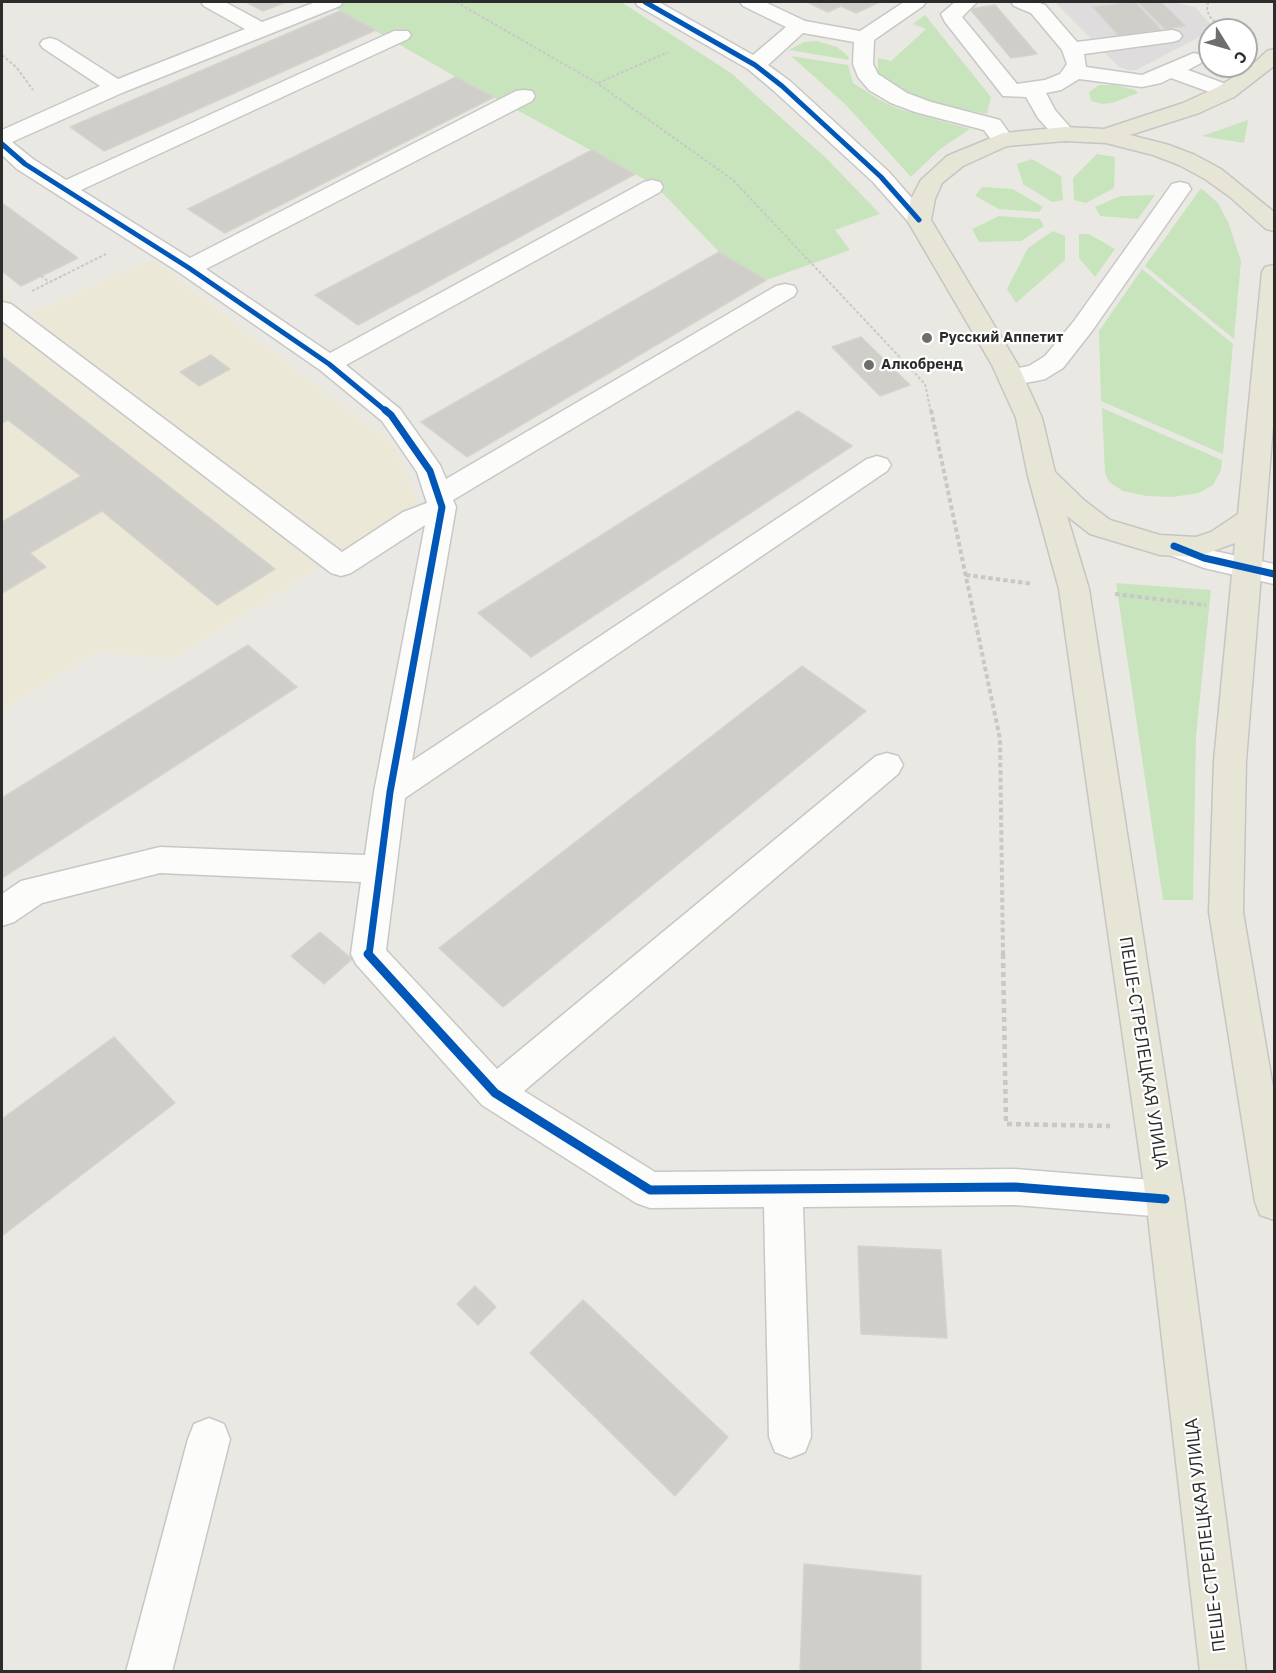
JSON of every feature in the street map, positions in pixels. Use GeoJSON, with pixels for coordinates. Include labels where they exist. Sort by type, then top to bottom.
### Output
{"type":"FeatureCollection","features":[{"type":"Feature","properties":{"kind":"main road"},"geometry":{"type":"LineString","coordinates":[[1106,136],[1191,108],[1226,92],[1275,55]]}},
{"type":"Feature","properties":{"kind":"main road"},"geometry":{"type":"LineString","coordinates":[[919,220],[923,199],[932,180],[955,161],[998,133],[1106,136],[1161,150],[1213,174],[1275,224]]}},
{"type":"Feature","properties":{"kind":"main road","name":"ПЕШЕ-СТРЕЛЕЦКАЯ УЛИЦА"},"geometry":{"type":"LineString","coordinates":[[919,220],[1012,377],[1029,418],[1042,476],[1074,589],[1165,1199],[1223,1671]]}},
{"type":"Feature","properties":{"kind":"main road"},"geometry":{"type":"LineString","coordinates":[[1275,272],[1253,518],[1261,571],[1243,610],[1230,761],[1226,912],[1269,1137],[1275,1202]]}},
{"type":"Feature","properties":{"kind":"main road"},"geometry":{"type":"LineString","coordinates":[[1042,476],[1075,508],[1100,527],[1160,545],[1197,548],[1221,539],[1253,518]]}},
{"type":"Feature","properties":{"kind":"street"},"geometry":{"type":"LineString","coordinates":[[211,2],[261,30]]}},
{"type":"Feature","properties":{"kind":"street"},"geometry":{"type":"LineString","coordinates":[[2,138],[116,87],[333,2]]}},
{"type":"Feature","properties":{"kind":"street"},"geometry":{"type":"LineString","coordinates":[[645,2],[755,66],[782,86],[881,177],[919,220]]}},
{"type":"Feature","properties":{"kind":"street"},"geometry":{"type":"LineString","coordinates":[[750,2],[799,26],[864,38],[916,2]]}},
{"type":"Feature","properties":{"kind":"street"},"geometry":{"type":"LineString","coordinates":[[967,2],[951,14],[952,18],[1011,91]]}},
{"type":"Feature","properties":{"kind":"street"},"geometry":{"type":"LineString","coordinates":[[1011,91],[1033,90],[1067,78],[1074,72],[1077,64],[1072,49],[1038,9],[1021,2]]}},
{"type":"Feature","properties":{"kind":"street"},"geometry":{"type":"LineString","coordinates":[[755,66],[799,26]]}},
{"type":"Feature","properties":{"kind":"street"},"geometry":{"type":"LineString","coordinates":[[64,189],[401,35]]}},
{"type":"Feature","properties":{"kind":"street"},"geometry":{"type":"LineString","coordinates":[[1072,49],[1172,36]]}},
{"type":"Feature","properties":{"kind":"street"},"geometry":{"type":"LineString","coordinates":[[864,38],[863,64],[869,77],[898,98],[998,133],[1011,91]]}},
{"type":"Feature","properties":{"kind":"street"},"geometry":{"type":"LineString","coordinates":[[50,44],[116,87]]}},
{"type":"Feature","properties":{"kind":"street"},"geometry":{"type":"LineString","coordinates":[[1074,72],[1142,81],[1154,79],[1194,59]]}},
{"type":"Feature","properties":{"kind":"street"},"geometry":{"type":"LineString","coordinates":[[1170,71],[1226,92]]}},
{"type":"Feature","properties":{"kind":"street"},"geometry":{"type":"LineString","coordinates":[[1033,90],[1046,113],[1065,134]]}},
{"type":"Feature","properties":{"kind":"street"},"geometry":{"type":"LineString","coordinates":[[189,268],[524,96]]}},
{"type":"Feature","properties":{"kind":"street"},"geometry":{"type":"LineString","coordinates":[[2,144],[25,164],[189,268],[329,364],[392,415],[430,471],[441,502],[390,792],[368,954],[495,1093],[650,1190],[1015,1187],[1165,1199]]}},
{"type":"Feature","properties":{"kind":"street"},"geometry":{"type":"LineString","coordinates":[[329,364],[652,187]]}},
{"type":"Feature","properties":{"kind":"street"},"geometry":{"type":"LineString","coordinates":[[1012,377],[1036,373],[1054,362],[1083,326],[1180,189]]}},
{"type":"Feature","properties":{"kind":"street"},"geometry":{"type":"LineString","coordinates":[[2,309],[341,566],[413,519],[785,291]]}},
{"type":"Feature","properties":{"kind":"street"},"geometry":{"type":"LineString","coordinates":[[390,792],[877,465]]}},
{"type":"Feature","properties":{"kind":"street"},"geometry":{"type":"LineString","coordinates":[[1174,546],[1204,558],[1261,571]]}},
{"type":"Feature","properties":{"kind":"street"},"geometry":{"type":"LineString","coordinates":[[495,1093],[887,765]]}},
{"type":"Feature","properties":{"kind":"street"},"geometry":{"type":"LineString","coordinates":[[2,912],[33,891],[160,860],[380,869]]}},
{"type":"Feature","properties":{"kind":"street"},"geometry":{"type":"LineString","coordinates":[[783,1189],[790,1437]]}},
{"type":"Feature","properties":{"kind":"street"},"geometry":{"type":"LineString","coordinates":[[149,1671],[209,1439]]}},
{"type":"Feature","properties":{"kind":"path"},"geometry":{"type":"LineString","coordinates":[[456,2],[597,83],[734,180],[925,384],[1000,739],[1006,1124],[1153,1127]]}},
{"type":"Feature","properties":{"kind":"path"},"geometry":{"type":"LineString","coordinates":[[1208,2],[1207,10],[1211,18]]}},
{"type":"Feature","properties":{"kind":"path"},"geometry":{"type":"LineString","coordinates":[[2,55],[17,68],[36,94]]}},
{"type":"Feature","properties":{"kind":"path"},"geometry":{"type":"LineString","coordinates":[[29,292],[140,237]]}},
{"type":"Feature","properties":{"kind":"path"},"geometry":{"type":"LineString","coordinates":[[41,276],[49,282]]}},
{"type":"Feature","properties":{"kind":"path"},"geometry":{"type":"LineString","coordinates":[[966,575],[1243,610]]}},
{"type":"Feature","properties":{"kind":"shaded area"},"geometry":{"type":"Polygon","coordinates":[[[1055,2],[1173,2],[1195,7],[1205,18],[1198,18],[1198,38],[1136,70],[1119,67],[1055,2]]]}},
{"type":"Feature","properties":{"kind":"shaded area"},"geometry":{"type":"Polygon","coordinates":[[[152,259],[393,444],[419,503],[177,658],[94,653],[2,711],[2,293],[29,314],[152,259]]]}},
{"type":"Feature","properties":{"kind":"green space"},"geometry":{"type":"Polygon","coordinates":[[[325,2],[621,2],[731,73],[826,158],[880,214],[835,230],[850,250],[766,280],[719,252],[655,185],[456,77],[325,2]]]}},
{"type":"Feature","properties":{"kind":"green space"},"geometry":{"type":"Polygon","coordinates":[[[925,15],[991,97],[987,114],[932,103],[911,96],[890,85],[878,72],[878,58],[891,61],[926,29],[913,24],[925,15]]]}},
{"type":"Feature","properties":{"kind":"green space"},"geometry":{"type":"Polygon","coordinates":[[[817,41],[837,47],[848,56],[849,60],[789,50],[804,42],[817,41]]]}},
{"type":"Feature","properties":{"kind":"green space"},"geometry":{"type":"Polygon","coordinates":[[[791,56],[848,65],[853,83],[880,100],[899,109],[970,129],[940,149],[911,177],[846,105],[791,56]]]}},
{"type":"Feature","properties":{"kind":"green space"},"geometry":{"type":"Polygon","coordinates":[[[1099,85],[1115,85],[1135,90],[1138,93],[1112,103],[1102,104],[1091,101],[1089,92],[1099,85]]]}},
{"type":"Feature","properties":{"kind":"green space"},"geometry":{"type":"Polygon","coordinates":[[[1248,120],[1244,143],[1202,136],[1248,120]]]}},
{"type":"Feature","properties":{"kind":"green space"},"geometry":{"type":"Polygon","coordinates":[[[1097,154],[1115,157],[1114,188],[1086,203],[1074,200],[1073,178],[1097,154]]]}},
{"type":"Feature","properties":{"kind":"green space"},"geometry":{"type":"Polygon","coordinates":[[[1032,159],[1061,176],[1063,200],[1052,202],[1023,184],[1017,164],[1032,159]]]}},
{"type":"Feature","properties":{"kind":"green space"},"geometry":{"type":"Polygon","coordinates":[[[982,187],[1013,189],[1043,207],[1039,212],[999,209],[975,196],[982,187]]]}},
{"type":"Feature","properties":{"kind":"green space"},"geometry":{"type":"Polygon","coordinates":[[[1201,188],[1218,203],[1229,224],[1241,261],[1234,339],[1145,266],[1201,188]]]}},
{"type":"Feature","properties":{"kind":"green space"},"geometry":{"type":"Polygon","coordinates":[[[1155,195],[1138,219],[1100,216],[1095,207],[1120,196],[1155,195]]]}},
{"type":"Feature","properties":{"kind":"green space"},"geometry":{"type":"Polygon","coordinates":[[[999,216],[1040,219],[1044,226],[1021,241],[979,242],[972,229],[999,216]]]}},
{"type":"Feature","properties":{"kind":"green space"},"geometry":{"type":"Polygon","coordinates":[[[1053,231],[1065,236],[1065,260],[1016,303],[1007,289],[1028,248],[1053,231]]]}},
{"type":"Feature","properties":{"kind":"green space"},"geometry":{"type":"Polygon","coordinates":[[[1079,234],[1089,234],[1115,249],[1095,277],[1079,258],[1079,234]]]}},
{"type":"Feature","properties":{"kind":"green space"},"geometry":{"type":"Polygon","coordinates":[[[1142,269],[1233,344],[1223,454],[1101,401],[1099,331],[1142,269]]]}},
{"type":"Feature","properties":{"kind":"green space"},"geometry":{"type":"Polygon","coordinates":[[[1102,408],[1222,460],[1221,470],[1213,485],[1199,493],[1172,497],[1147,496],[1123,491],[1109,482],[1105,473],[1102,408]]]}},
{"type":"Feature","properties":{"kind":"green space"},"geometry":{"type":"Polygon","coordinates":[[[1116,583],[1211,590],[1196,736],[1193,900],[1163,900],[1116,583]]]}},
{"type":"Feature","properties":{"kind":"building"},"geometry":{"type":"Polygon","coordinates":[[[246,2],[286,2],[263,11],[246,2]]]}},
{"type":"Feature","properties":{"kind":"building"},"geometry":{"type":"Polygon","coordinates":[[[807,2],[880,2],[856,13],[841,6],[828,12],[807,2]]]}},
{"type":"Feature","properties":{"kind":"building"},"geometry":{"type":"Polygon","coordinates":[[[1135,2],[1161,30],[1119,36],[1093,7],[1135,2]]]}},
{"type":"Feature","properties":{"kind":"building"},"geometry":{"type":"Polygon","coordinates":[[[1138,2],[1161,2],[1185,26],[1165,29],[1138,2]]]}},
{"type":"Feature","properties":{"kind":"building"},"geometry":{"type":"Polygon","coordinates":[[[995,5],[1037,54],[1011,58],[970,9],[995,5]]]}},
{"type":"Feature","properties":{"kind":"building"},"geometry":{"type":"Polygon","coordinates":[[[340,11],[376,30],[104,151],[70,127],[340,11]]]}},
{"type":"Feature","properties":{"kind":"building"},"geometry":{"type":"Polygon","coordinates":[[[456,77],[494,97],[225,233],[188,209],[456,77]]]}},
{"type":"Feature","properties":{"kind":"building"},"geometry":{"type":"Polygon","coordinates":[[[592,150],[635,174],[358,325],[315,295],[592,150]]]}},
{"type":"Feature","properties":{"kind":"building"},"geometry":{"type":"Polygon","coordinates":[[[2,203],[78,258],[21,286],[2,271],[2,203]]]}},
{"type":"Feature","properties":{"kind":"building"},"geometry":{"type":"Polygon","coordinates":[[[719,252],[766,280],[467,457],[421,422],[719,252]]]}},
{"type":"Feature","properties":{"kind":"building"},"geometry":{"type":"Polygon","coordinates":[[[861,337],[910,385],[880,396],[832,347],[861,337]]]}},
{"type":"Feature","properties":{"kind":"building"},"geometry":{"type":"Polygon","coordinates":[[[211,355],[230,369],[199,386],[180,372],[211,355]]]}},
{"type":"Feature","properties":{"kind":"building"},"geometry":{"type":"Polygon","coordinates":[[[2,356],[275,569],[217,605],[102,511],[30,553],[46,567],[2,593],[2,522],[81,476],[8,420],[2,423],[2,356]]]}},
{"type":"Feature","properties":{"kind":"building"},"geometry":{"type":"Polygon","coordinates":[[[798,411],[852,446],[531,657],[478,613],[798,411]]]}},
{"type":"Feature","properties":{"kind":"building"},"geometry":{"type":"Polygon","coordinates":[[[248,645],[297,687],[2,878],[2,798],[248,645]]]}},
{"type":"Feature","properties":{"kind":"building"},"geometry":{"type":"Polygon","coordinates":[[[802,666],[866,711],[503,1007],[439,948],[802,666]]]}},
{"type":"Feature","properties":{"kind":"building"},"geometry":{"type":"Polygon","coordinates":[[[320,932],[352,959],[324,984],[291,956],[320,932]]]}},
{"type":"Feature","properties":{"kind":"building"},"geometry":{"type":"Polygon","coordinates":[[[114,1037],[175,1103],[2,1236],[2,1119],[114,1037]]]}},
{"type":"Feature","properties":{"kind":"building"},"geometry":{"type":"Polygon","coordinates":[[[858,1246],[941,1250],[947,1338],[861,1334],[858,1246]]]}},
{"type":"Feature","properties":{"kind":"building"},"geometry":{"type":"Polygon","coordinates":[[[475,1286],[496,1307],[478,1325],[457,1304],[475,1286]]]}},
{"type":"Feature","properties":{"kind":"building"},"geometry":{"type":"Polygon","coordinates":[[[583,1300],[728,1437],[675,1496],[530,1353],[583,1300]]]}},
{"type":"Feature","properties":{"kind":"building"},"geometry":{"type":"Polygon","coordinates":[[[804,1564],[921,1576],[921,1672],[800,1672],[804,1564]]]}},
{"type":"Feature","properties":{"kind":"cycle path"},"geometry":{"type":"LineString","coordinates":[[645,2],[755,65],[782,86],[881,177],[919,220]]}},
{"type":"Feature","properties":{"kind":"cycle path"},"geometry":{"type":"LineString","coordinates":[[2,144],[25,164],[189,268],[329,364],[391,415],[430,471],[442,507],[390,792],[368,954],[495,1093],[650,1190],[1015,1187],[1165,1199]]}},
{"type":"Feature","properties":{"kind":"cycle path"},"geometry":{"type":"LineString","coordinates":[[1174,546],[1204,558],[1274,574]]}},
{"type":"Feature","properties":{"kind":"place","name":"Русский Аппетит"},"geometry":{"type":"Point","coordinates":[927,338]}},
{"type":"Feature","properties":{"kind":"place","name":"Алкобренд"},"geometry":{"type":"Point","coordinates":[869,365]}}]}
